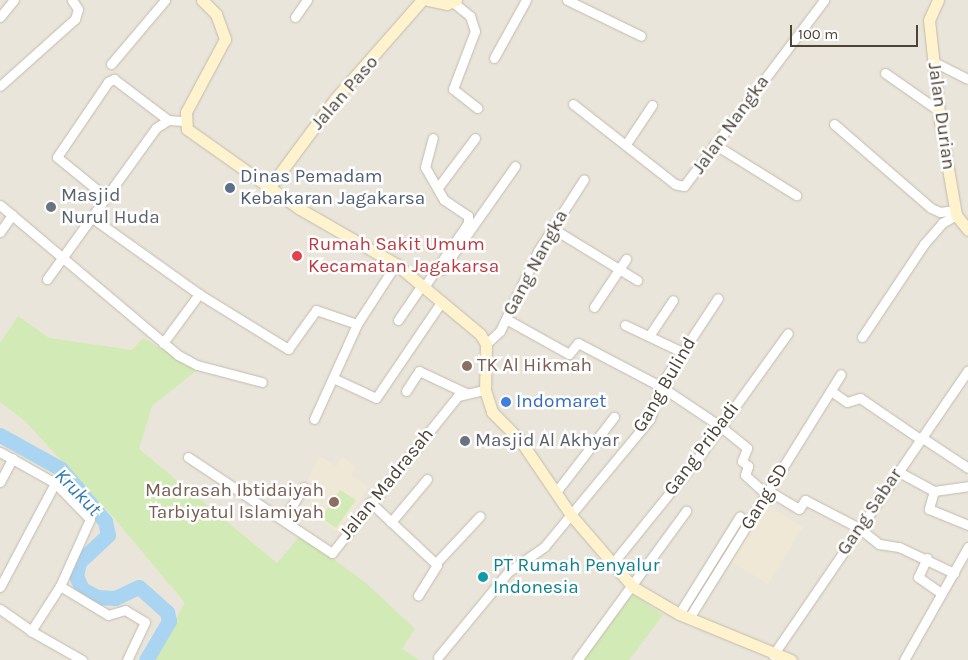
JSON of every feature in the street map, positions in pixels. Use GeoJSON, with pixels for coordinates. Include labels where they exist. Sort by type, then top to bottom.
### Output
{"type":"FeatureCollection","features":[{"type":"Feature","properties":{"kind":"main road"},"geometry":{"type":"LineString","coordinates":[[202,0],[216,14],[225,39],[184,121],[195,137],[268,188],[396,264],[440,304],[480,334],[486,344],[485,390],[492,412],[520,440],[571,515],[634,586],[684,616],[787,660]]}},
{"type":"Feature","properties":{"kind":"main road","name":"Jalan Paso"},"geometry":{"type":"LineString","coordinates":[[268,188],[335,99],[422,0]]}},
{"type":"Feature","properties":{"kind":"main road"},"geometry":{"type":"LineString","coordinates":[[428,0],[455,2]]}},
{"type":"Feature","properties":{"kind":"main road","name":"Jalan Durian"},"geometry":{"type":"LineString","coordinates":[[938,0],[929,20],[938,110],[955,212],[968,230]]}},
{"type":"Feature","properties":{"kind":"street"},"geometry":{"type":"LineString","coordinates":[[0,17],[14,0]]}},
{"type":"Feature","properties":{"kind":"street"},"geometry":{"type":"LineString","coordinates":[[0,86],[75,19],[78,9],[72,0]]}},
{"type":"Feature","properties":{"kind":"street"},"geometry":{"type":"LineString","coordinates":[[111,64],[165,0]]}},
{"type":"Feature","properties":{"kind":"street"},"geometry":{"type":"LineString","coordinates":[[295,17],[307,0]]}},
{"type":"Feature","properties":{"kind":"street"},"geometry":{"type":"LineString","coordinates":[[494,58],[526,0]]}},
{"type":"Feature","properties":{"kind":"street"},"geometry":{"type":"LineString","coordinates":[[567,0],[641,36]]}},
{"type":"Feature","properties":{"kind":"street","name":"Jalan Nangka"},"geometry":{"type":"LineString","coordinates":[[573,104],[678,186],[689,182],[714,144],[824,0]]}},
{"type":"Feature","properties":{"kind":"street"},"geometry":{"type":"LineString","coordinates":[[455,2],[470,16],[475,31],[453,89],[477,108]]}},
{"type":"Feature","properties":{"kind":"street"},"geometry":{"type":"LineString","coordinates":[[932,61],[968,78]]}},
{"type":"Feature","properties":{"kind":"street"},"geometry":{"type":"LineString","coordinates":[[885,73],[938,110]]}},
{"type":"Feature","properties":{"kind":"street"},"geometry":{"type":"LineString","coordinates":[[106,197],[57,157],[108,82],[114,79],[168,120],[184,121]]}},
{"type":"Feature","properties":{"kind":"street"},"geometry":{"type":"LineString","coordinates":[[626,144],[652,105]]}},
{"type":"Feature","properties":{"kind":"street"},"geometry":{"type":"LineString","coordinates":[[47,280],[156,128],[168,120]]}},
{"type":"Feature","properties":{"kind":"street"},"geometry":{"type":"LineString","coordinates":[[834,124],[931,208],[940,212],[955,212]]}},
{"type":"Feature","properties":{"kind":"street"},"geometry":{"type":"LineString","coordinates":[[424,288],[468,223],[468,216],[444,200],[439,186],[425,167],[433,138]]}},
{"type":"Feature","properties":{"kind":"street"},"geometry":{"type":"LineString","coordinates":[[439,186],[475,138]]}},
{"type":"Feature","properties":{"kind":"street"},"geometry":{"type":"LineString","coordinates":[[714,144],[796,195]]}},
{"type":"Feature","properties":{"kind":"street"},"geometry":{"type":"LineString","coordinates":[[398,320],[515,166]]}},
{"type":"Feature","properties":{"kind":"street","name":"Gang Nangka"},"geometry":{"type":"LineString","coordinates":[[486,344],[506,319],[552,228],[584,179]]}},
{"type":"Feature","properties":{"kind":"street"},"geometry":{"type":"LineString","coordinates":[[0,205],[163,344],[197,365],[262,382]]}},
{"type":"Feature","properties":{"kind":"street"},"geometry":{"type":"LineString","coordinates":[[862,337],[924,244],[942,222],[955,212]]}},
{"type":"Feature","properties":{"kind":"street"},"geometry":{"type":"LineString","coordinates":[[0,232],[12,215]]}},
{"type":"Feature","properties":{"kind":"street"},"geometry":{"type":"LineString","coordinates":[[91,217],[198,294],[288,349],[316,310],[356,324]]}},
{"type":"Feature","properties":{"kind":"street"},"geometry":{"type":"LineString","coordinates":[[552,228],[618,271],[637,280]]}},
{"type":"Feature","properties":{"kind":"street"},"geometry":{"type":"LineString","coordinates":[[594,307],[626,259]]}},
{"type":"Feature","properties":{"kind":"street"},"geometry":{"type":"LineString","coordinates":[[314,420],[356,324],[396,264]]}},
{"type":"Feature","properties":{"kind":"street"},"geometry":{"type":"LineString","coordinates":[[163,344],[198,294]]}},
{"type":"Feature","properties":{"kind":"street","name":"Gang Bulind"},"geometry":{"type":"LineString","coordinates":[[438,657],[508,572],[544,547],[650,419],[660,386],[718,298]]}},
{"type":"Feature","properties":{"kind":"street"},"geometry":{"type":"LineString","coordinates":[[648,336],[673,300]]}},
{"type":"Feature","properties":{"kind":"street"},"geometry":{"type":"LineString","coordinates":[[333,378],[376,398],[440,304]]}},
{"type":"Feature","properties":{"kind":"street"},"geometry":{"type":"LineString","coordinates":[[506,319],[568,354],[578,343],[660,386],[720,426],[747,448],[742,461],[748,466],[745,475],[768,493],[799,509],[805,500],[859,528],[879,544],[927,558],[954,573]]}},
{"type":"Feature","properties":{"kind":"street"},"geometry":{"type":"LineString","coordinates":[[626,325],[682,352]]}},
{"type":"Feature","properties":{"kind":"street","name":"Gang Pribadi"},"geometry":{"type":"LineString","coordinates":[[613,562],[720,426],[788,332]]}},
{"type":"Feature","properties":{"kind":"street"},"geometry":{"type":"LineString","coordinates":[[406,391],[419,371],[466,393],[485,390]]}},
{"type":"Feature","properties":{"kind":"street","name":"Gang Sabar"},"geometry":{"type":"LineString","coordinates":[[774,655],[897,471],[968,371]]}},
{"type":"Feature","properties":{"kind":"street","name":"Gang SD"},"geometry":{"type":"LineString","coordinates":[[684,616],[768,493],[841,374]]}},
{"type":"Feature","properties":{"kind":"street"},"geometry":{"type":"LineString","coordinates":[[831,391],[847,402],[860,398],[968,468]]}},
{"type":"Feature","properties":{"kind":"street","name":"Jalan Madrasah"},"geometry":{"type":"LineString","coordinates":[[188,457],[332,553],[370,502],[458,396],[466,393]]}},
{"type":"Feature","properties":{"kind":"street"},"geometry":{"type":"LineString","coordinates":[[556,492],[614,417]]}},
{"type":"Feature","properties":{"kind":"street"},"geometry":{"type":"LineString","coordinates":[[0,452],[55,483],[90,519],[60,586],[31,631]]}},
{"type":"Feature","properties":{"kind":"street"},"geometry":{"type":"LineString","coordinates":[[0,482],[13,458]]}},
{"type":"Feature","properties":{"kind":"street"},"geometry":{"type":"LineString","coordinates":[[897,471],[934,491],[968,486]]}},
{"type":"Feature","properties":{"kind":"street"},"geometry":{"type":"LineString","coordinates":[[391,522],[428,479]]}},
{"type":"Feature","properties":{"kind":"street"},"geometry":{"type":"LineString","coordinates":[[0,587],[55,483]]}},
{"type":"Feature","properties":{"kind":"street"},"geometry":{"type":"LineString","coordinates":[[282,520],[304,487]]}},
{"type":"Feature","properties":{"kind":"street"},"geometry":{"type":"LineString","coordinates":[[934,491],[929,509],[968,525]]}},
{"type":"Feature","properties":{"kind":"street"},"geometry":{"type":"LineString","coordinates":[[370,502],[436,563]]}},
{"type":"Feature","properties":{"kind":"street"},"geometry":{"type":"LineString","coordinates":[[578,660],[634,586],[686,511]]}},
{"type":"Feature","properties":{"kind":"street"},"geometry":{"type":"LineString","coordinates":[[418,596],[435,573],[436,563],[480,516]]}},
{"type":"Feature","properties":{"kind":"street"},"geometry":{"type":"LineString","coordinates":[[684,616],[740,516]]}},
{"type":"Feature","properties":{"kind":"street"},"geometry":{"type":"LineString","coordinates":[[904,660],[941,593],[954,573],[964,563],[968,547]]}},
{"type":"Feature","properties":{"kind":"street"},"geometry":{"type":"LineString","coordinates":[[927,558],[918,577],[941,593]]}},
{"type":"Feature","properties":{"kind":"street"},"geometry":{"type":"LineString","coordinates":[[60,586],[108,615],[125,610],[146,622],[128,660]]}},
{"type":"Feature","properties":{"kind":"street"},"geometry":{"type":"LineString","coordinates":[[0,609],[31,631],[82,660]]}},
{"type":"Feature","properties":{"kind":"shaded area"},"geometry":{"type":"Polygon","coordinates":[[[0,0],[968,0],[968,660],[0,660],[0,0]]]}},
{"type":"Feature","properties":{"kind":"shaded area","name":"Madrasah Ibtidaiyah Tarbiyatul Islamiyah"},"geometry":{"type":"Polygon","coordinates":[[[320,456],[336,467],[342,457],[356,467],[351,475],[369,487],[338,532],[304,509],[314,494],[304,487],[320,456]]]}},
{"type":"Feature","properties":{"kind":"shaded area"},"geometry":{"type":"Polygon","coordinates":[[[763,503],[803,527],[768,584],[727,559],[763,503]]]}},
{"type":"Feature","properties":{"kind":"green space"},"geometry":{"type":"Polygon","coordinates":[[[18,316],[49,338],[132,350],[143,338],[197,370],[152,406],[139,449],[277,563],[301,535],[367,584],[415,629],[402,649],[419,660],[152,660],[185,603],[114,518],[25,421],[0,402],[0,343],[18,316]]]}},
{"type":"Feature","properties":{"kind":"green space"},"geometry":{"type":"Polygon","coordinates":[[[340,490],[356,500],[336,528],[321,518],[340,490]]]}},
{"type":"Feature","properties":{"kind":"green space"},"geometry":{"type":"Polygon","coordinates":[[[628,591],[663,615],[629,660],[578,660],[628,591]]]}},
{"type":"Feature","properties":{"kind":"waterway","name":"Krukut"},"geometry":{"type":"LineString","coordinates":[[0,435],[61,469],[105,521],[108,535],[79,562],[76,576],[82,589],[97,597],[115,598],[139,587],[167,612],[169,621],[146,660]]}},
{"type":"Feature","properties":{"kind":"place","name":"Dinas Pemadam Kebakaran Jagakarsa"},"geometry":{"type":"Point","coordinates":[230,188]}},
{"type":"Feature","properties":{"kind":"place","name":"Masjid Nurul Huda"},"geometry":{"type":"Point","coordinates":[51,207]}},
{"type":"Feature","properties":{"kind":"place","name":"Rumah Sakit Umum Kecamatan Jagakarsa"},"geometry":{"type":"Point","coordinates":[297,256]}},
{"type":"Feature","properties":{"kind":"place","name":"TK Al Hikmah"},"geometry":{"type":"Point","coordinates":[467,366]}},
{"type":"Feature","properties":{"kind":"place","name":"Indomaret"},"geometry":{"type":"Point","coordinates":[506,402]}},
{"type":"Feature","properties":{"kind":"place","name":"Masjid Al Akhyar"},"geometry":{"type":"Point","coordinates":[465,441]}},
{"type":"Feature","properties":{"kind":"place","name":"Madrasah Ibtidaiyah Tarbiyatul Islamiyah"},"geometry":{"type":"Point","coordinates":[334,502]}},
{"type":"Feature","properties":{"kind":"place","name":"PT Rumah Penyalur Indonesia"},"geometry":{"type":"Point","coordinates":[483,577]}}]}
